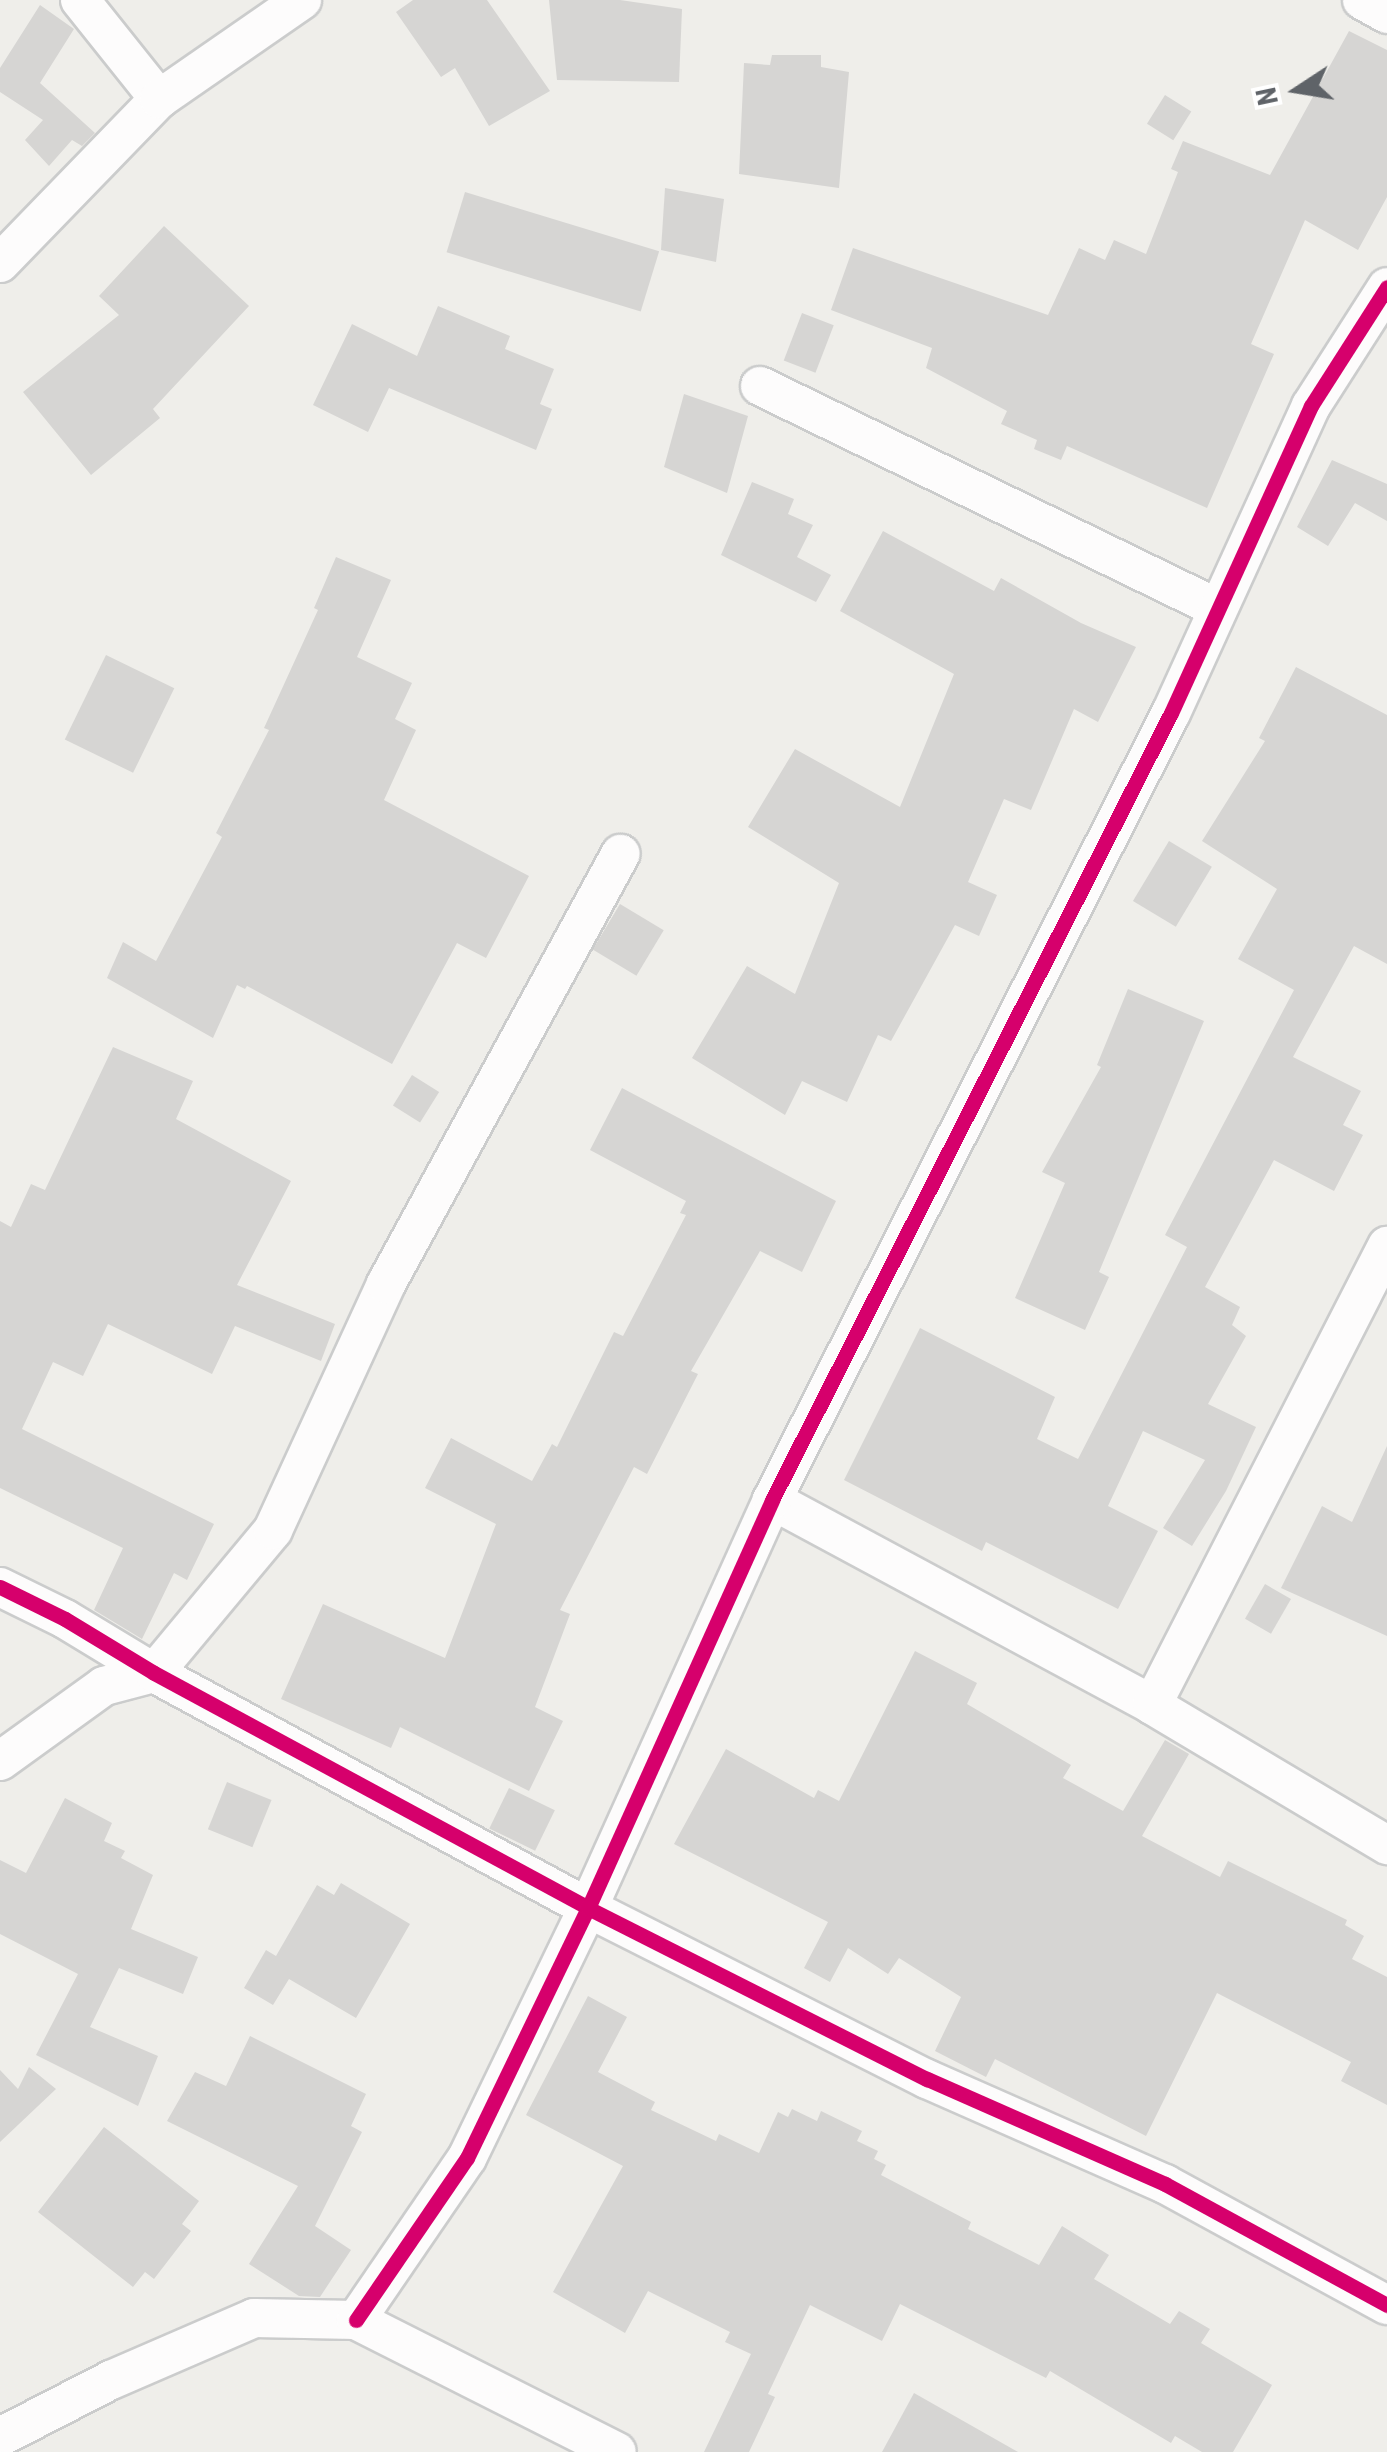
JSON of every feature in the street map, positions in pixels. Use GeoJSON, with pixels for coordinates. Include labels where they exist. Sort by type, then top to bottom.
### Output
{"type":"FeatureCollection","features":[{"type":"Feature","properties":{"kind":"street"},"geometry":{"type":"LineString","coordinates":[[80,0],[159,99]]}},
{"type":"Feature","properties":{"kind":"street"},"geometry":{"type":"LineString","coordinates":[[0,263],[159,99],[302,0]]}},
{"type":"Feature","properties":{"kind":"street"},"geometry":{"type":"LineString","coordinates":[[1362,0],[1387,14]]}},
{"type":"Feature","properties":{"kind":"street"},"geometry":{"type":"LineString","coordinates":[[356,2320],[467,2158],[588,1908],[772,1500],[1171,713],[1312,406],[1387,286]]}},
{"type":"Feature","properties":{"kind":"street"},"geometry":{"type":"LineString","coordinates":[[760,386],[1217,608]]}},
{"type":"Feature","properties":{"kind":"street"},"geometry":{"type":"LineString","coordinates":[[0,1760],[104,1686],[154,1673],[273,1530],[386,1284],[620,854]]}},
{"type":"Feature","properties":{"kind":"street"},"geometry":{"type":"LineString","coordinates":[[1152,1705],[1387,1246]]}},
{"type":"Feature","properties":{"kind":"street"},"geometry":{"type":"LineString","coordinates":[[772,1500],[1152,1705],[1387,1845]]}},
{"type":"Feature","properties":{"kind":"street"},"geometry":{"type":"LineString","coordinates":[[0,1587],[65,1618],[154,1673],[588,1908],[927,2080],[1165,2184],[1387,2304]]}},
{"type":"Feature","properties":{"kind":"street"},"geometry":{"type":"LineString","coordinates":[[0,2438],[111,2380],[254,2318],[356,2320],[603,2449]]}},
{"type":"Feature","properties":{"kind":"building"},"geometry":{"type":"Polygon","coordinates":[[[413,0],[487,0],[550,91],[489,126],[455,68],[441,77],[396,12],[413,0]]]}},
{"type":"Feature","properties":{"kind":"building"},"geometry":{"type":"Polygon","coordinates":[[[549,0],[620,0],[682,9],[679,82],[557,80],[549,0]]]}},
{"type":"Feature","properties":{"kind":"building"},"geometry":{"type":"Polygon","coordinates":[[[40,5],[74,29],[40,83],[95,133],[82,146],[72,140],[49,166],[25,140],[43,120],[0,92],[0,68],[40,5]]]}},
{"type":"Feature","properties":{"kind":"building"},"geometry":{"type":"Polygon","coordinates":[[[1349,31],[1387,50],[1387,197],[1358,250],[1305,220],[1251,344],[1274,354],[1207,508],[1067,446],[1061,460],[1034,449],[1037,440],[1001,424],[1007,411],[926,368],[932,348],[831,310],[853,248],[1048,315],[1079,248],[1105,260],[1114,240],[1146,254],[1178,172],[1171,169],[1183,141],[1270,175],[1349,31]]]}},
{"type":"Feature","properties":{"kind":"building"},"geometry":{"type":"Polygon","coordinates":[[[772,55],[821,55],[821,67],[849,72],[839,188],[739,174],[744,63],[770,65],[772,55]]]}},
{"type":"Feature","properties":{"kind":"building"},"geometry":{"type":"Polygon","coordinates":[[[1165,95],[1191,111],[1173,140],[1147,124],[1165,95]]]}},
{"type":"Feature","properties":{"kind":"building"},"geometry":{"type":"Polygon","coordinates":[[[665,188],[724,199],[716,262],[661,250],[665,188]]]}},
{"type":"Feature","properties":{"kind":"building"},"geometry":{"type":"Polygon","coordinates":[[[465,192],[659,251],[641,312],[447,252],[465,192]]]}},
{"type":"Feature","properties":{"kind":"building"},"geometry":{"type":"Polygon","coordinates":[[[164,226],[249,306],[153,409],[160,418],[91,475],[23,392],[119,315],[99,296],[164,226]]]}},
{"type":"Feature","properties":{"kind":"building"},"geometry":{"type":"Polygon","coordinates":[[[438,306],[510,336],[505,349],[554,369],[540,404],[552,409],[536,450],[389,388],[368,432],[313,405],[352,324],[417,356],[438,306]]]}},
{"type":"Feature","properties":{"kind":"building"},"geometry":{"type":"Polygon","coordinates":[[[802,313],[834,325],[815,373],[784,361],[802,313]]]}},
{"type":"Feature","properties":{"kind":"building"},"geometry":{"type":"Polygon","coordinates":[[[684,394],[748,416],[727,493],[664,467],[684,394]]]}},
{"type":"Feature","properties":{"kind":"building"},"geometry":{"type":"Polygon","coordinates":[[[1332,460],[1387,484],[1387,521],[1355,503],[1328,546],[1297,527],[1332,460]]]}},
{"type":"Feature","properties":{"kind":"building"},"geometry":{"type":"Polygon","coordinates":[[[752,482],[794,499],[788,514],[813,525],[797,557],[831,575],[816,602],[721,555],[752,482]]]}},
{"type":"Feature","properties":{"kind":"building"},"geometry":{"type":"Polygon","coordinates":[[[883,531],[994,591],[1001,578],[1081,623],[1136,647],[1098,722],[1074,709],[1031,810],[1004,799],[968,882],[997,895],[979,936],[955,925],[891,1041],[878,1035],[847,1102],[802,1081],[785,1115],[692,1058],[747,966],[795,994],[839,883],[748,827],[795,749],[900,807],[954,674],[840,611],[883,531]]]}},
{"type":"Feature","properties":{"kind":"building"},"geometry":{"type":"Polygon","coordinates":[[[336,557],[391,580],[357,657],[412,683],[395,719],[416,730],[384,800],[529,876],[486,958],[457,943],[392,1064],[247,986],[245,989],[237,985],[213,1038],[107,978],[123,942],[156,961],[222,837],[216,833],[269,730],[264,728],[318,610],[314,608],[336,557]]]}},
{"type":"Feature","properties":{"kind":"building"},"geometry":{"type":"Polygon","coordinates":[[[106,655],[174,688],[133,773],[65,739],[106,655]]]}},
{"type":"Feature","properties":{"kind":"building"},"geometry":{"type":"Polygon","coordinates":[[[1296,667],[1387,715],[1387,964],[1354,946],[1293,1057],[1361,1091],[1343,1125],[1363,1135],[1334,1191],[1274,1160],[1205,1287],[1240,1307],[1232,1325],[1246,1336],[1208,1404],[1256,1427],[1226,1491],[1192,1546],[1163,1528],[1205,1460],[1143,1431],[1108,1506],[1158,1531],[1118,1609],[986,1542],[982,1551],[844,1480],[920,1328],[1055,1397],[1037,1439],[1078,1459],[1187,1247],[1165,1235],[1294,990],[1238,959],[1277,889],[1202,841],[1265,741],[1259,738],[1296,667]]]}},
{"type":"Feature","properties":{"kind":"building"},"geometry":{"type":"Polygon","coordinates":[[[1169,841],[1212,867],[1176,927],[1133,901],[1169,841]]]}},
{"type":"Feature","properties":{"kind":"building"},"geometry":{"type":"Polygon","coordinates":[[[620,904],[664,930],[636,976],[593,949],[620,904]]]}},
{"type":"Feature","properties":{"kind":"building"},"geometry":{"type":"Polygon","coordinates":[[[1128,989],[1204,1021],[1099,1272],[1109,1277],[1085,1330],[1015,1298],[1065,1183],[1042,1172],[1101,1067],[1097,1065],[1128,989]]]}},
{"type":"Feature","properties":{"kind":"building"},"geometry":{"type":"Polygon","coordinates":[[[113,1047],[193,1081],[176,1119],[291,1181],[237,1285],[335,1324],[321,1361],[235,1326],[212,1374],[108,1324],[83,1376],[53,1362],[22,1429],[214,1524],[187,1580],[174,1573],[142,1639],[94,1610],[123,1548],[0,1488],[0,1221],[11,1227],[31,1184],[45,1190],[113,1047]]]}},
{"type":"Feature","properties":{"kind":"building"},"geometry":{"type":"Polygon","coordinates":[[[412,1075],[439,1092],[420,1122],[393,1106],[412,1075]]]}},
{"type":"Feature","properties":{"kind":"building"},"geometry":{"type":"Polygon","coordinates":[[[622,1088],[836,1201],[802,1272],[760,1251],[691,1371],[698,1374],[647,1474],[634,1467],[560,1610],[570,1614],[535,1707],[563,1721],[529,1791],[400,1727],[391,1748],[281,1699],[323,1604],[445,1658],[496,1524],[425,1488],[451,1438],[532,1481],[552,1444],[557,1447],[614,1332],[623,1336],[686,1215],[680,1213],[686,1201],[590,1150],[622,1088]]]}},
{"type":"Feature","properties":{"kind":"building"},"geometry":{"type":"Polygon","coordinates":[[[1387,1446],[1387,1636],[1281,1588],[1322,1506],[1352,1522],[1387,1446]]]}},
{"type":"Feature","properties":{"kind":"building"},"geometry":{"type":"Polygon","coordinates":[[[1265,1584],[1291,1599],[1271,1634],[1245,1619],[1265,1584]]]}},
{"type":"Feature","properties":{"kind":"building"},"geometry":{"type":"Polygon","coordinates":[[[915,1651],[977,1683],[967,1704],[1071,1765],[1063,1778],[1123,1811],[1165,1740],[1189,1754],[1142,1836],[1220,1877],[1228,1861],[1347,1920],[1345,1925],[1364,1936],[1352,1959],[1387,1977],[1387,2105],[1341,2081],[1351,2062],[1217,1993],[1146,2136],[995,2059],[986,2077],[935,2051],[961,1997],[899,1958],[888,1974],[848,1948],[830,1982],[804,1968],[828,1922],[674,1844],[726,1749],[814,1798],[818,1790],[839,1801],[915,1651]]]}},
{"type":"Feature","properties":{"kind":"building"},"geometry":{"type":"Polygon","coordinates":[[[227,1782],[272,1800],[252,1847],[208,1829],[227,1782]]]}},
{"type":"Feature","properties":{"kind":"building"},"geometry":{"type":"Polygon","coordinates":[[[509,1788],[555,1810],[535,1851],[489,1828],[509,1788]]]}},
{"type":"Feature","properties":{"kind":"building"},"geometry":{"type":"Polygon","coordinates":[[[65,1798],[112,1823],[104,1841],[125,1851],[121,1858],[153,1875],[131,1929],[198,1957],[183,1994],[119,1968],[90,2027],[158,2056],[138,2106],[36,2055],[78,1974],[0,1934],[0,1860],[26,1873],[65,1798]]]}},
{"type":"Feature","properties":{"kind":"building"},"geometry":{"type":"Polygon","coordinates":[[[341,1883],[410,1924],[356,2018],[289,1979],[273,2005],[244,1988],[266,1950],[276,1956],[317,1885],[334,1895],[341,1883]]]}},
{"type":"Feature","properties":{"kind":"building"},"geometry":{"type":"Polygon","coordinates":[[[588,1996],[627,2017],[598,2072],[655,2102],[651,2110],[716,2141],[719,2134],[759,2153],[778,2112],[788,2117],[792,2109],[817,2121],[821,2111],[862,2131],[857,2141],[878,2151],[874,2159],[886,2165],[881,2175],[971,2222],[968,2229],[1039,2265],[1062,2226],[1109,2255],[1094,2279],[1170,2324],[1179,2311],[1210,2329],[1201,2343],[1272,2385],[1233,2452],[1202,2452],[1175,2436],[1171,2443],[1050,2371],[1046,2378],[900,2304],[882,2341],[810,2305],[768,2394],[775,2397],[749,2452],[704,2452],[751,2354],[725,2342],[730,2332],[648,2291],[625,2333],[553,2292],[623,2166],[526,2115],[588,1996]]]}},
{"type":"Feature","properties":{"kind":"building"},"geometry":{"type":"Polygon","coordinates":[[[250,2036],[366,2094],[351,2126],[362,2132],[315,2226],[351,2250],[320,2297],[299,2296],[249,2264],[298,2186],[167,2121],[195,2072],[226,2086],[250,2036]]]}},
{"type":"Feature","properties":{"kind":"building"},"geometry":{"type":"Polygon","coordinates":[[[29,2067],[56,2089],[0,2142],[0,2070],[18,2089],[29,2067]]]}},
{"type":"Feature","properties":{"kind":"building"},"geometry":{"type":"Polygon","coordinates":[[[104,2127],[199,2201],[182,2224],[191,2231],[154,2279],[145,2272],[133,2287],[38,2212],[104,2127]]]}},
{"type":"Feature","properties":{"kind":"building"},"geometry":{"type":"Polygon","coordinates":[[[914,2393],[1018,2452],[882,2452],[914,2393]]]}},
{"type":"Feature","properties":{"kind":"cycle path"},"geometry":{"type":"LineString","coordinates":[[356,2320],[467,2158],[588,1908],[772,1500],[1171,713],[1311,406],[1387,287]]}},
{"type":"Feature","properties":{"kind":"cycle path"},"geometry":{"type":"LineString","coordinates":[[0,1587],[65,1619],[154,1673],[588,1908],[927,2079],[1165,2184],[1387,2305]]}}]}
